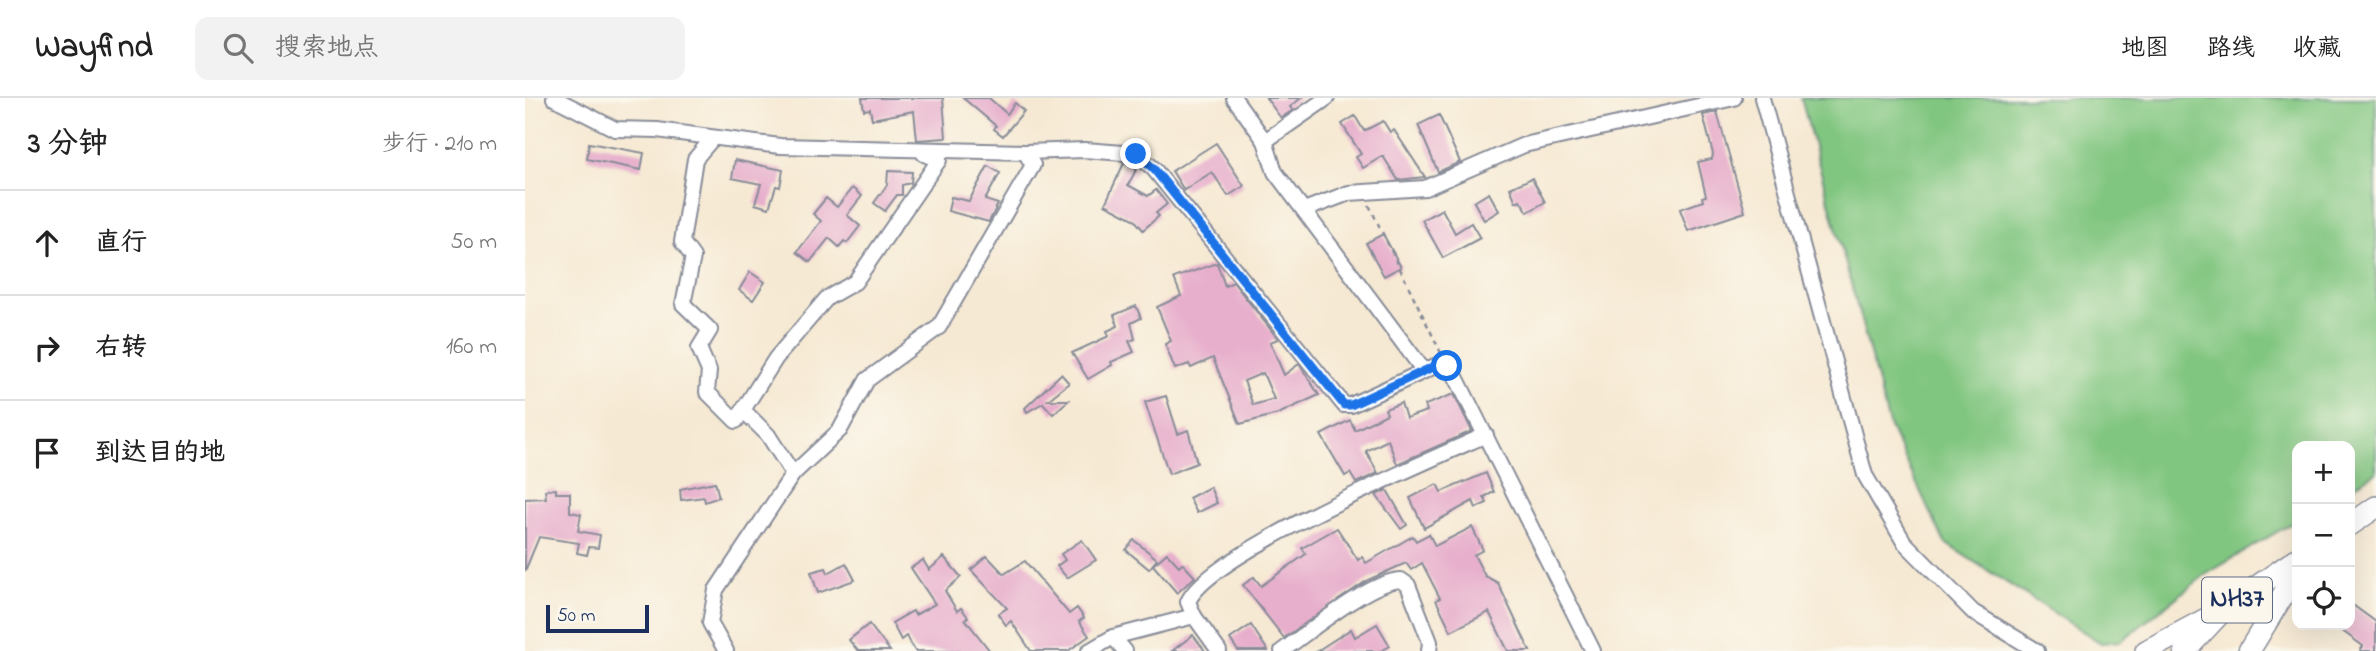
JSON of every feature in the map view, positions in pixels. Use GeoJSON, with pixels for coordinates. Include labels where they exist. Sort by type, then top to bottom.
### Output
{"type":"FeatureCollection","features":[{"type":"Feature","properties":{"kind":"highway"},"geometry":{"type":"LineString","coordinates":[[2355,522],[2376,507]]}},
{"type":"Feature","properties":{"kind":"highway","name":"NH37"},"geometry":{"type":"LineString","coordinates":[[2185,651],[2223,610],[2292,562]]}},
{"type":"Feature","properties":{"kind":"highway"},"geometry":{"type":"LineString","coordinates":[[2249,651],[2292,580]]}},
{"type":"Feature","properties":{"kind":"highway"},"geometry":{"type":"LineString","coordinates":[[2146,651],[2223,610]]}},
{"type":"Feature","properties":{"kind":"street"},"geometry":{"type":"LineString","coordinates":[[554,98],[615,129],[657,130],[780,146],[1025,152],[1085,150],[1136,154],[1153,168],[1344,405],[1351,405],[1435,366],[1447,366],[1454,373],[1593,651]]}},
{"type":"Feature","properties":{"kind":"street"},"geometry":{"type":"LineString","coordinates":[[1234,98],[1265,141],[1275,172],[1424,371]]}},
{"type":"Feature","properties":{"kind":"street"},"geometry":{"type":"LineString","coordinates":[[1265,141],[1327,98]]}},
{"type":"Feature","properties":{"kind":"street"},"geometry":{"type":"LineString","coordinates":[[1304,211],[1349,193],[1425,188],[1524,145],[1734,98]]}},
{"type":"Feature","properties":{"kind":"street"},"geometry":{"type":"LineString","coordinates":[[1762,98],[1865,475],[1904,542],[1973,612],[2037,651]]}},
{"type":"Feature","properties":{"kind":"street"},"geometry":{"type":"LineString","coordinates":[[712,139],[695,159],[682,242],[693,257],[683,304],[710,330],[699,348],[709,371],[707,392],[736,422],[776,358],[827,298],[855,282],[939,160],[914,150]]}},
{"type":"Feature","properties":{"kind":"street"},"geometry":{"type":"LineString","coordinates":[[726,651],[710,623],[716,590],[793,474],[840,430],[867,380],[939,327],[1033,165],[1025,152]]}},
{"type":"Feature","properties":{"kind":"street"},"geometry":{"type":"LineString","coordinates":[[743,410],[768,435],[793,474]]}},
{"type":"Feature","properties":{"kind":"street"},"geometry":{"type":"LineString","coordinates":[[1219,651],[1193,616],[1188,602],[1191,593],[1223,565],[1348,498],[1486,435]]}},
{"type":"Feature","properties":{"kind":"street"},"geometry":{"type":"LineString","coordinates":[[1282,651],[1349,603],[1391,580],[1401,580],[1408,585],[1430,642],[1429,651]]}},
{"type":"Feature","properties":{"kind":"street"},"geometry":{"type":"LineString","coordinates":[[1089,651],[1113,637],[1193,616]]}},
{"type":"Feature","properties":{"kind":"street"},"geometry":{"type":"LineString","coordinates":[[1113,637],[1125,651]]}},
{"type":"Feature","properties":{"kind":"path"},"geometry":{"type":"LineString","coordinates":[[1363,192],[1447,366]]}},
{"type":"Feature","properties":{"kind":"green space"},"geometry":{"type":"Polygon","coordinates":[[[1801,98],[2376,98],[2376,473],[2355,485],[2355,441],[2292,441],[2292,523],[2205,575],[2121,641],[2101,643],[1945,543],[1890,428],[1801,98]]]}},
{"type":"Feature","properties":{"kind":"building"},"geometry":{"type":"Polygon","coordinates":[[[862,98],[943,98],[946,138],[917,140],[914,111],[872,119],[870,109],[864,110],[862,98]]]}},
{"type":"Feature","properties":{"kind":"building"},"geometry":{"type":"Polygon","coordinates":[[[963,98],[989,98],[1007,114],[1015,103],[1024,111],[1003,136],[994,129],[996,126],[963,98]]]}},
{"type":"Feature","properties":{"kind":"building"},"geometry":{"type":"Polygon","coordinates":[[[1266,98],[1301,98],[1290,107],[1293,110],[1281,118],[1266,98]]]}},
{"type":"Feature","properties":{"kind":"building"},"geometry":{"type":"Polygon","coordinates":[[[1717,112],[1745,212],[1688,231],[1680,209],[1703,201],[1702,197],[1706,196],[1698,162],[1712,159],[1713,154],[1703,115],[1717,112]]]}},
{"type":"Feature","properties":{"kind":"building"},"geometry":{"type":"Polygon","coordinates":[[[1439,115],[1460,162],[1438,172],[1418,125],[1439,115]]]}},
{"type":"Feature","properties":{"kind":"building"},"geometry":{"type":"Polygon","coordinates":[[[1355,116],[1364,131],[1383,121],[1390,132],[1394,130],[1425,177],[1398,180],[1383,156],[1363,168],[1356,157],[1361,154],[1342,124],[1355,116]]]}},
{"type":"Feature","properties":{"kind":"building"},"geometry":{"type":"Polygon","coordinates":[[[589,143],[644,153],[641,170],[587,159],[589,143]]]}},
{"type":"Feature","properties":{"kind":"building"},"geometry":{"type":"Polygon","coordinates":[[[1216,143],[1244,186],[1228,196],[1212,172],[1184,190],[1172,171],[1216,143]]]}},
{"type":"Feature","properties":{"kind":"building"},"geometry":{"type":"Polygon","coordinates":[[[735,160],[783,170],[780,187],[776,186],[769,208],[755,204],[761,184],[732,178],[735,160]]]}},
{"type":"Feature","properties":{"kind":"building"},"geometry":{"type":"Polygon","coordinates":[[[1124,163],[1137,168],[1128,185],[1148,196],[1156,190],[1167,204],[1156,213],[1159,216],[1143,230],[1134,219],[1105,204],[1124,163]]]}},
{"type":"Feature","properties":{"kind":"building"},"geometry":{"type":"Polygon","coordinates":[[[988,166],[1000,173],[985,200],[998,204],[989,222],[948,211],[951,197],[969,201],[988,166]]]}},
{"type":"Feature","properties":{"kind":"building"},"geometry":{"type":"Polygon","coordinates":[[[888,171],[912,172],[911,183],[902,185],[902,195],[897,195],[885,211],[874,203],[887,185],[888,171]]]}},
{"type":"Feature","properties":{"kind":"building"},"geometry":{"type":"Polygon","coordinates":[[[1532,178],[1545,202],[1528,212],[1520,200],[1516,202],[1510,188],[1532,178]]]}},
{"type":"Feature","properties":{"kind":"building"},"geometry":{"type":"Polygon","coordinates":[[[852,188],[862,196],[847,215],[860,226],[847,243],[844,241],[839,247],[829,238],[810,262],[797,252],[821,221],[813,214],[826,198],[837,207],[852,188]]]}},
{"type":"Feature","properties":{"kind":"building"},"geometry":{"type":"Polygon","coordinates":[[[1489,193],[1499,211],[1484,220],[1474,202],[1489,193]]]}},
{"type":"Feature","properties":{"kind":"building"},"geometry":{"type":"Polygon","coordinates":[[[1442,209],[1455,233],[1471,223],[1480,238],[1443,258],[1422,220],[1442,209]]]}},
{"type":"Feature","properties":{"kind":"building"},"geometry":{"type":"Polygon","coordinates":[[[1383,234],[1401,267],[1384,276],[1366,243],[1383,234]]]}},
{"type":"Feature","properties":{"kind":"building"},"geometry":{"type":"Polygon","coordinates":[[[1217,263],[1225,286],[1233,282],[1278,339],[1270,342],[1284,375],[1299,364],[1319,395],[1278,414],[1240,424],[1213,358],[1191,368],[1189,364],[1175,369],[1165,344],[1171,341],[1157,307],[1181,296],[1174,278],[1217,263]],[[1263,373],[1244,381],[1253,405],[1274,399],[1263,373]]]}},
{"type":"Feature","properties":{"kind":"building"},"geometry":{"type":"Polygon","coordinates":[[[750,272],[765,282],[753,300],[739,290],[750,272]]]}},
{"type":"Feature","properties":{"kind":"building"},"geometry":{"type":"Polygon","coordinates":[[[1136,306],[1141,318],[1131,323],[1135,339],[1129,341],[1134,352],[1111,362],[1112,365],[1088,379],[1072,353],[1109,336],[1107,331],[1118,326],[1114,315],[1136,306]]]}},
{"type":"Feature","properties":{"kind":"building"},"geometry":{"type":"Polygon","coordinates":[[[1061,374],[1069,383],[1048,400],[1069,400],[1053,414],[1043,403],[1027,412],[1025,408],[1061,374]]]}},
{"type":"Feature","properties":{"kind":"building"},"geometry":{"type":"Polygon","coordinates":[[[1454,394],[1472,431],[1397,464],[1388,440],[1366,451],[1378,473],[1356,483],[1350,473],[1345,476],[1321,435],[1350,420],[1355,430],[1387,414],[1385,409],[1401,403],[1406,418],[1427,411],[1425,405],[1454,394]]]}},
{"type":"Feature","properties":{"kind":"building"},"geometry":{"type":"Polygon","coordinates":[[[1166,396],[1178,434],[1188,430],[1197,463],[1169,474],[1145,402],[1166,396]]]}},
{"type":"Feature","properties":{"kind":"building"},"geometry":{"type":"Polygon","coordinates":[[[1486,473],[1494,492],[1484,497],[1487,503],[1476,508],[1473,501],[1424,528],[1410,498],[1437,484],[1441,492],[1486,473]]]}},
{"type":"Feature","properties":{"kind":"building"},"geometry":{"type":"Polygon","coordinates":[[[715,482],[719,497],[705,502],[704,497],[681,500],[680,489],[715,482]]]}},
{"type":"Feature","properties":{"kind":"building"},"geometry":{"type":"Polygon","coordinates":[[[1210,487],[1217,503],[1197,513],[1189,498],[1210,487]]]}},
{"type":"Feature","properties":{"kind":"building"},"geometry":{"type":"Polygon","coordinates":[[[556,489],[556,493],[570,493],[570,512],[581,514],[578,531],[600,535],[598,548],[589,547],[587,555],[577,553],[579,543],[539,537],[525,571],[525,499],[546,498],[545,490],[556,489]]]}},
{"type":"Feature","properties":{"kind":"building"},"geometry":{"type":"Polygon","coordinates":[[[1387,490],[1407,525],[1401,529],[1376,495],[1387,490]]]}},
{"type":"Feature","properties":{"kind":"building"},"geometry":{"type":"Polygon","coordinates":[[[1472,527],[1483,550],[1474,555],[1485,576],[1498,583],[1530,651],[1508,651],[1489,612],[1451,631],[1436,600],[1440,598],[1422,563],[1411,570],[1406,563],[1368,580],[1284,638],[1243,585],[1254,577],[1261,586],[1306,554],[1302,548],[1337,528],[1358,560],[1362,557],[1366,563],[1413,536],[1416,541],[1429,534],[1435,546],[1472,527]]]}},
{"type":"Feature","properties":{"kind":"building"},"geometry":{"type":"Polygon","coordinates":[[[1082,540],[1096,560],[1067,578],[1057,566],[1065,560],[1061,554],[1082,540]]]}},
{"type":"Feature","properties":{"kind":"building"},"geometry":{"type":"Polygon","coordinates":[[[1134,540],[1157,559],[1149,569],[1126,550],[1134,540]]]}},
{"type":"Feature","properties":{"kind":"building"},"geometry":{"type":"Polygon","coordinates":[[[1167,553],[1179,566],[1182,563],[1195,577],[1177,593],[1153,565],[1167,553]]]}},
{"type":"Feature","properties":{"kind":"building"},"geometry":{"type":"Polygon","coordinates":[[[987,556],[1004,574],[1025,561],[1069,614],[1077,608],[1084,618],[1079,621],[1089,636],[1068,651],[1031,651],[1011,621],[1006,625],[998,614],[1007,608],[971,570],[987,556]]]}},
{"type":"Feature","properties":{"kind":"building"},"geometry":{"type":"Polygon","coordinates":[[[944,557],[961,577],[945,591],[957,611],[961,608],[968,617],[965,619],[990,651],[915,651],[906,636],[901,640],[892,623],[913,611],[915,615],[935,604],[911,568],[923,560],[929,570],[944,557]]]}},
{"type":"Feature","properties":{"kind":"building"},"geometry":{"type":"Polygon","coordinates":[[[846,563],[855,580],[818,593],[811,572],[826,568],[828,573],[846,563]]]}},
{"type":"Feature","properties":{"kind":"building"},"geometry":{"type":"Polygon","coordinates":[[[2355,607],[2376,622],[2376,651],[2360,651],[2363,646],[2341,630],[2355,630],[2355,607]]]}},
{"type":"Feature","properties":{"kind":"building"},"geometry":{"type":"Polygon","coordinates":[[[869,624],[890,651],[858,651],[849,640],[869,624]]]}},
{"type":"Feature","properties":{"kind":"building"},"geometry":{"type":"Polygon","coordinates":[[[1377,624],[1390,646],[1381,651],[1317,651],[1351,629],[1355,637],[1377,624]]]}},
{"type":"Feature","properties":{"kind":"building"},"geometry":{"type":"Polygon","coordinates":[[[1251,625],[1268,651],[1238,651],[1230,639],[1251,625]]]}},
{"type":"Feature","properties":{"kind":"building"},"geometry":{"type":"Polygon","coordinates":[[[1193,635],[1205,651],[1172,651],[1193,635]]]}},
{"type":"Feature","properties":{"kind":"route"},"geometry":{"type":"LineString","coordinates":[[1136,154],[1153,168],[1344,405],[1351,405],[1435,366],[1447,366]]}}]}
